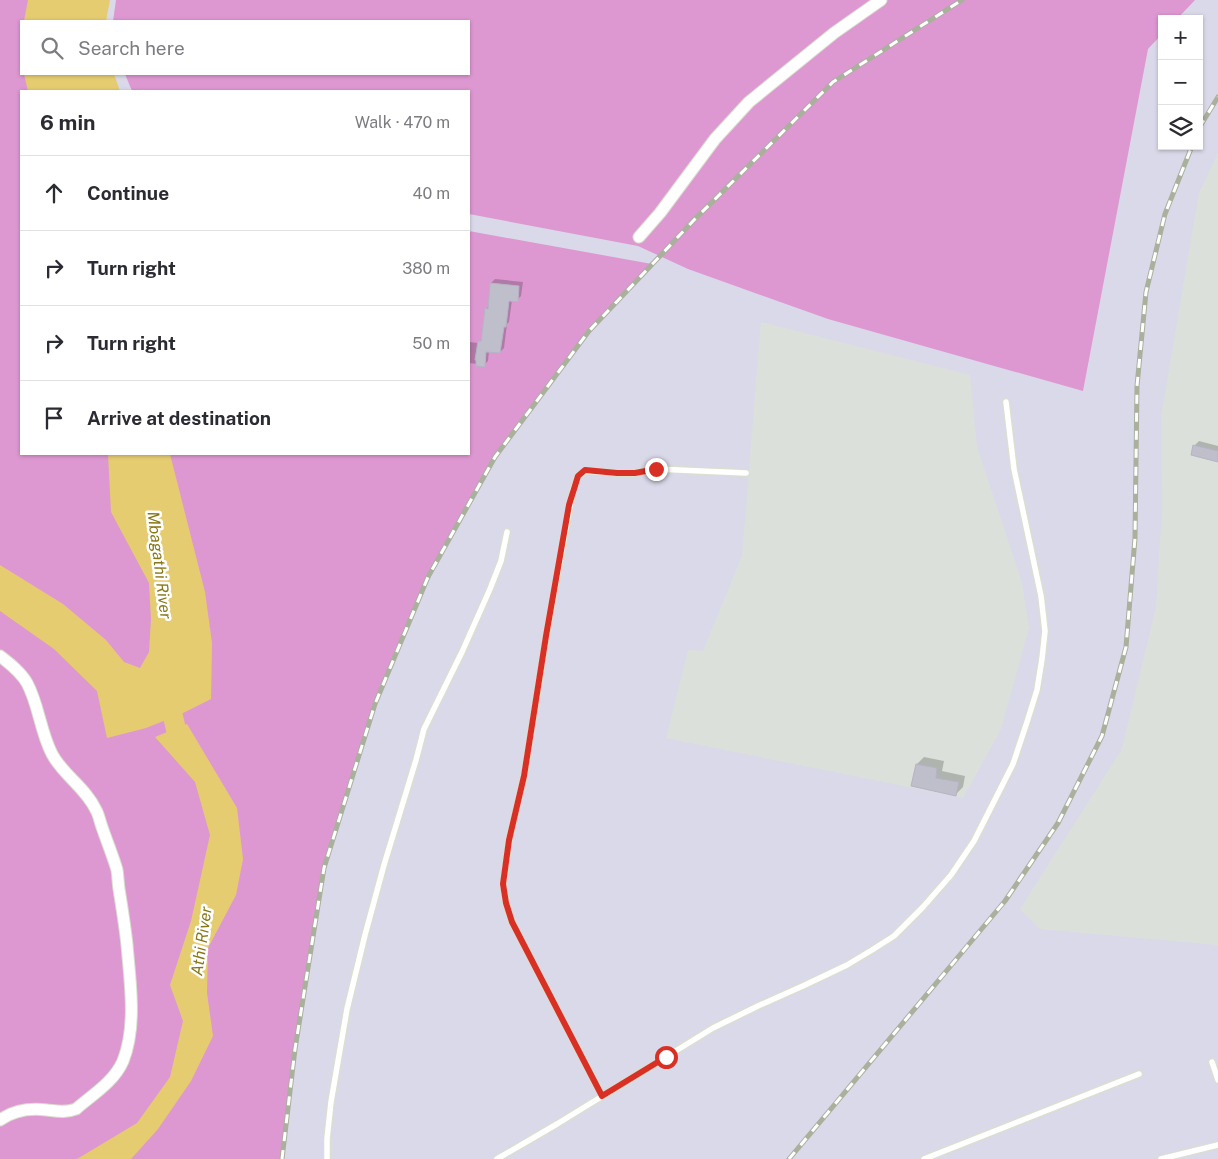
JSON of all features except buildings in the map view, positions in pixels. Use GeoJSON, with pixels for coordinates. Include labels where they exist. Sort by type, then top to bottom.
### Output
{"type":"FeatureCollection","features":[{"type":"Feature","properties":{"kind":"street"},"geometry":{"type":"LineString","coordinates":[[639,237],[665,206],[715,139],[749,102],[834,33],[881,0]]}},
{"type":"Feature","properties":{"kind":"street"},"geometry":{"type":"LineString","coordinates":[[0,656],[26,682],[43,727],[46,742],[59,766],[91,801],[97,811],[117,873],[126,934],[131,999],[131,1021],[122,1063],[115,1074],[101,1088],[71,1111],[62,1112],[33,1108],[16,1112],[0,1120]]}},
{"type":"Feature","properties":{"kind":"lane"},"geometry":{"type":"LineString","coordinates":[[497,1159],[713,1028],[846,965],[894,936],[951,875],[974,841],[1013,764],[1037,690],[1045,631],[1041,596],[1014,469],[1006,402]]}},
{"type":"Feature","properties":{"kind":"lane"},"geometry":{"type":"LineString","coordinates":[[602,1096],[512,922],[503,884],[509,840],[524,776],[546,636],[571,498],[578,476],[585,470],[617,473],[635,473],[656,469],[746,473]]}},
{"type":"Feature","properties":{"kind":"lane"},"geometry":{"type":"LineString","coordinates":[[327,1159],[331,1102],[347,1008],[384,865],[424,729],[490,589],[501,562],[507,532]]}},
{"type":"Feature","properties":{"kind":"lane"},"geometry":{"type":"LineString","coordinates":[[1212,1062],[1218,1080]]}},
{"type":"Feature","properties":{"kind":"lane"},"geometry":{"type":"LineString","coordinates":[[924,1159],[1139,1074]]}},
{"type":"Feature","properties":{"kind":"lane"},"geometry":{"type":"LineString","coordinates":[[1161,1159],[1218,1145]]}},
{"type":"Feature","properties":{"kind":"shaded area"},"geometry":{"type":"Polygon","coordinates":[[[0,0],[45,0],[42,20],[20,20],[20,75],[51,75],[54,90],[20,90],[20,455],[470,455],[470,231],[652,264],[589,331],[495,457],[428,577],[375,704],[324,868],[295,1049],[282,1159],[0,1159],[0,0]]]}},
{"type":"Feature","properties":{"kind":"shaded area"},"geometry":{"type":"Polygon","coordinates":[[[116,0],[1195,0],[1181,15],[1158,15],[1158,38],[1148,49],[1083,391],[828,319],[688,269],[638,246],[470,214],[470,90],[132,90],[125,75],[470,75],[470,20],[113,20],[116,0]]]}},
{"type":"Feature","properties":{"kind":"shaded area"},"geometry":{"type":"Polygon","coordinates":[[[1218,153],[1218,945],[1040,929],[1020,909],[1122,749],[1156,607],[1162,510],[1161,417],[1199,193],[1218,153]]]}},
{"type":"Feature","properties":{"kind":"shaded area"},"geometry":{"type":"Polygon","coordinates":[[[761,322],[970,375],[977,447],[1022,583],[1029,628],[1001,729],[963,798],[666,738],[688,650],[703,651],[742,556],[761,322]]]}},
{"type":"Feature","properties":{"kind":"water"},"geometry":{"type":"Polygon","coordinates":[[[28,0],[110,0],[106,20],[24,20],[28,0]]]}},
{"type":"Feature","properties":{"kind":"water"},"geometry":{"type":"Polygon","coordinates":[[[24,75],[114,75],[120,90],[28,90],[24,75]]]}},
{"type":"Feature","properties":{"kind":"water","name":"Mbagathi River"},"geometry":{"type":"Polygon","coordinates":[[[108,455],[170,455],[205,592],[212,643],[211,699],[146,728],[107,738],[97,691],[54,649],[0,611],[0,565],[63,604],[106,640],[124,662],[140,668],[149,652],[151,619],[149,583],[111,512],[108,455]]]}},
{"type":"Feature","properties":{"kind":"water"},"geometry":{"type":"Polygon","coordinates":[[[187,724],[237,808],[243,859],[236,895],[208,948],[207,993],[213,1036],[191,1081],[158,1129],[131,1159],[77,1159],[137,1123],[170,1077],[183,1021],[170,985],[191,921],[210,835],[195,782],[155,737],[187,724]]]}},
{"type":"Feature","properties":{"kind":"waterway","name":"Athi River"},"geometry":{"type":"LineString","coordinates":[[167,691],[178,738],[188,752]]}},
{"type":"Feature","properties":{"kind":"railway"},"geometry":{"type":"LineString","coordinates":[[282,1159],[295,1049],[324,868],[375,704],[428,577],[495,457],[589,331],[695,219],[833,82],[962,0]]}},
{"type":"Feature","properties":{"kind":"railway"},"geometry":{"type":"LineString","coordinates":[[1203,121],[1218,97]]}},
{"type":"Feature","properties":{"kind":"railway"},"geometry":{"type":"LineString","coordinates":[[789,1159],[1005,901],[1058,823],[1102,736],[1126,647],[1135,538],[1137,386],[1146,292],[1165,214],[1190,150]]}},
{"type":"Feature","properties":{"kind":"route"},"geometry":{"type":"LineString","coordinates":[[656,469],[635,473],[585,470],[578,476],[572,490],[524,776],[509,840],[503,884],[512,922],[602,1096],[666,1057]]}}]}
